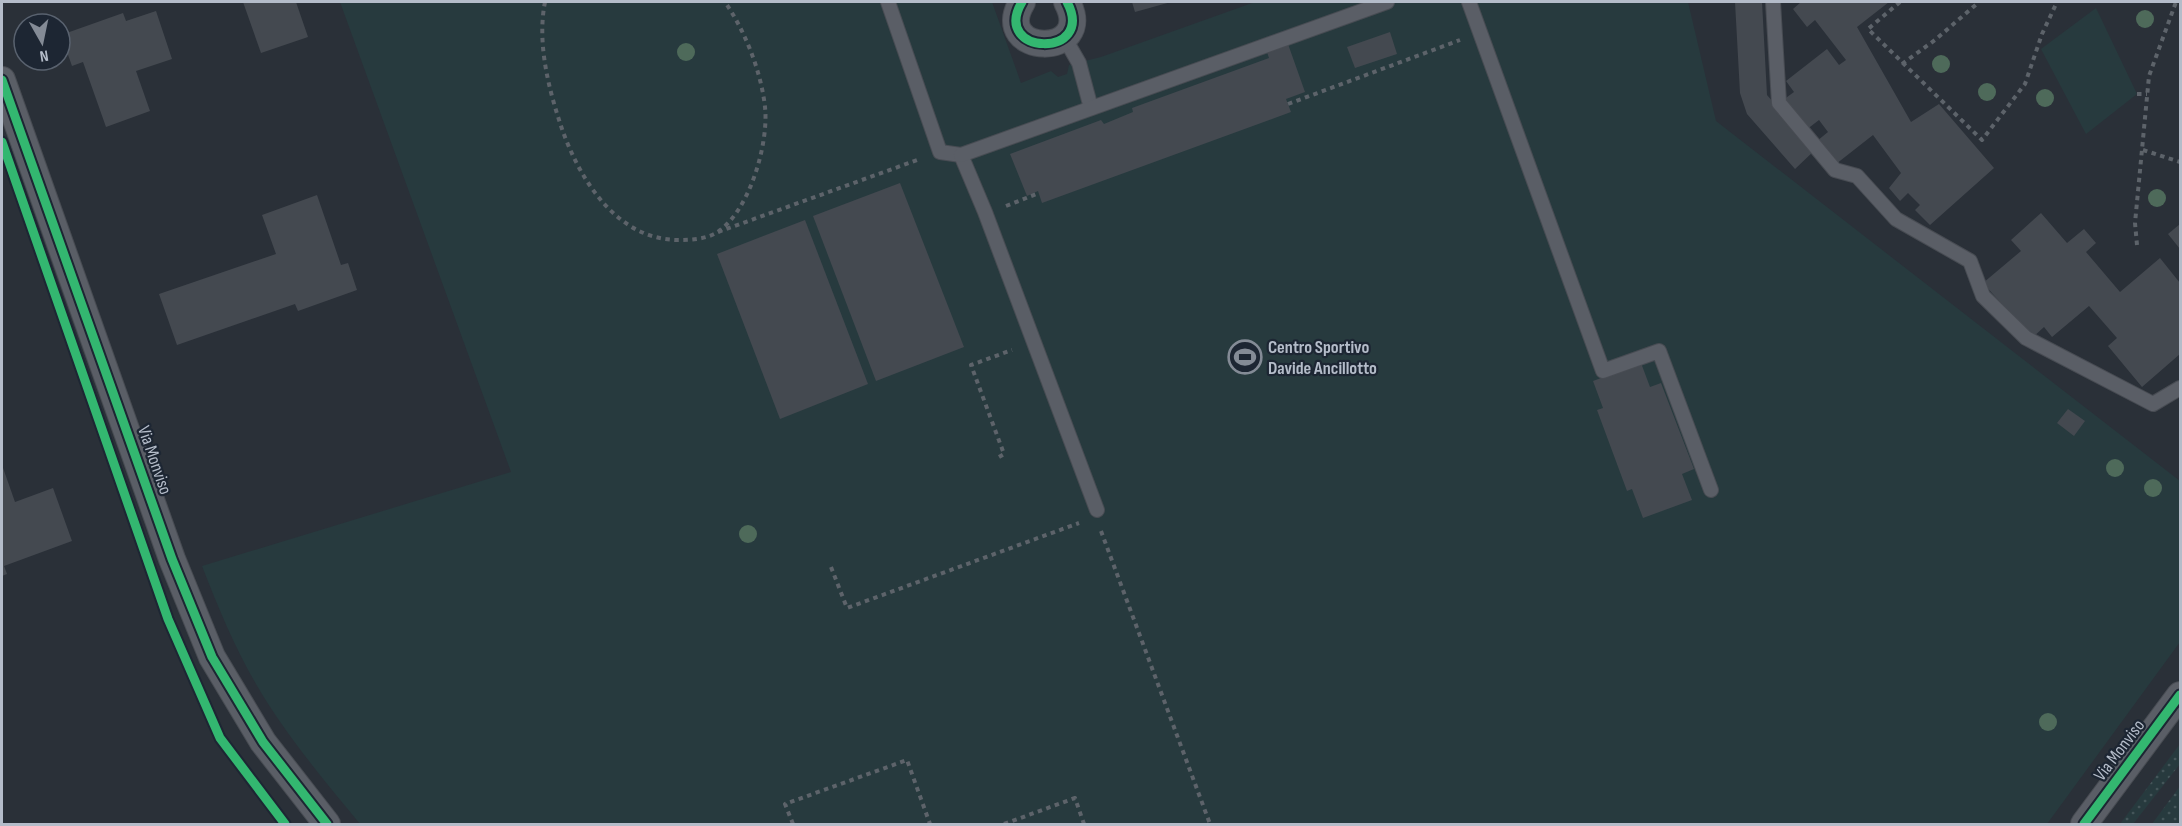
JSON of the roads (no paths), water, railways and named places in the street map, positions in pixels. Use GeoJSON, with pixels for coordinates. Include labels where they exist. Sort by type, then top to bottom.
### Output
{"type":"FeatureCollection","features":[{"type":"Feature","properties":{"kind":"street"},"geometry":{"type":"LineString","coordinates":[[1022,2],[1016,20],[1023,36],[1037,45],[1047,45],[1064,37],[1072,19],[1067,2]]}},
{"type":"Feature","properties":{"kind":"street","name":"Via Monviso"},"geometry":{"type":"LineString","coordinates":[[2,80],[172,559],[212,657],[263,742],[327,825]]}},
{"type":"Feature","properties":{"kind":"street","name":"Via Monviso"},"geometry":{"type":"LineString","coordinates":[[2084,825],[2181,694]]}},
{"type":"Feature","properties":{"kind":"lane"},"geometry":{"type":"LineString","coordinates":[[888,2],[940,152],[961,155],[1387,2]]}},
{"type":"Feature","properties":{"kind":"lane"},"geometry":{"type":"LineString","coordinates":[[1469,2],[1603,371],[1659,351],[1711,490]]}},
{"type":"Feature","properties":{"kind":"lane"},"geometry":{"type":"LineString","coordinates":[[1773,2],[1779,103],[1835,170],[1857,176],[1896,219],[1970,261],[1983,296],[2026,338],[2153,404],[2181,388]]}},
{"type":"Feature","properties":{"kind":"lane"},"geometry":{"type":"LineString","coordinates":[[1064,37],[1079,63],[1091,108]]}},
{"type":"Feature","properties":{"kind":"lane"},"geometry":{"type":"LineString","coordinates":[[961,155],[986,212],[1097,513]]}},
{"type":"Feature","properties":{"kind":"place","name":"Centro Sportivo Davide Ancillotto"},"geometry":{"type":"Point","coordinates":[1245,357]}}]}
